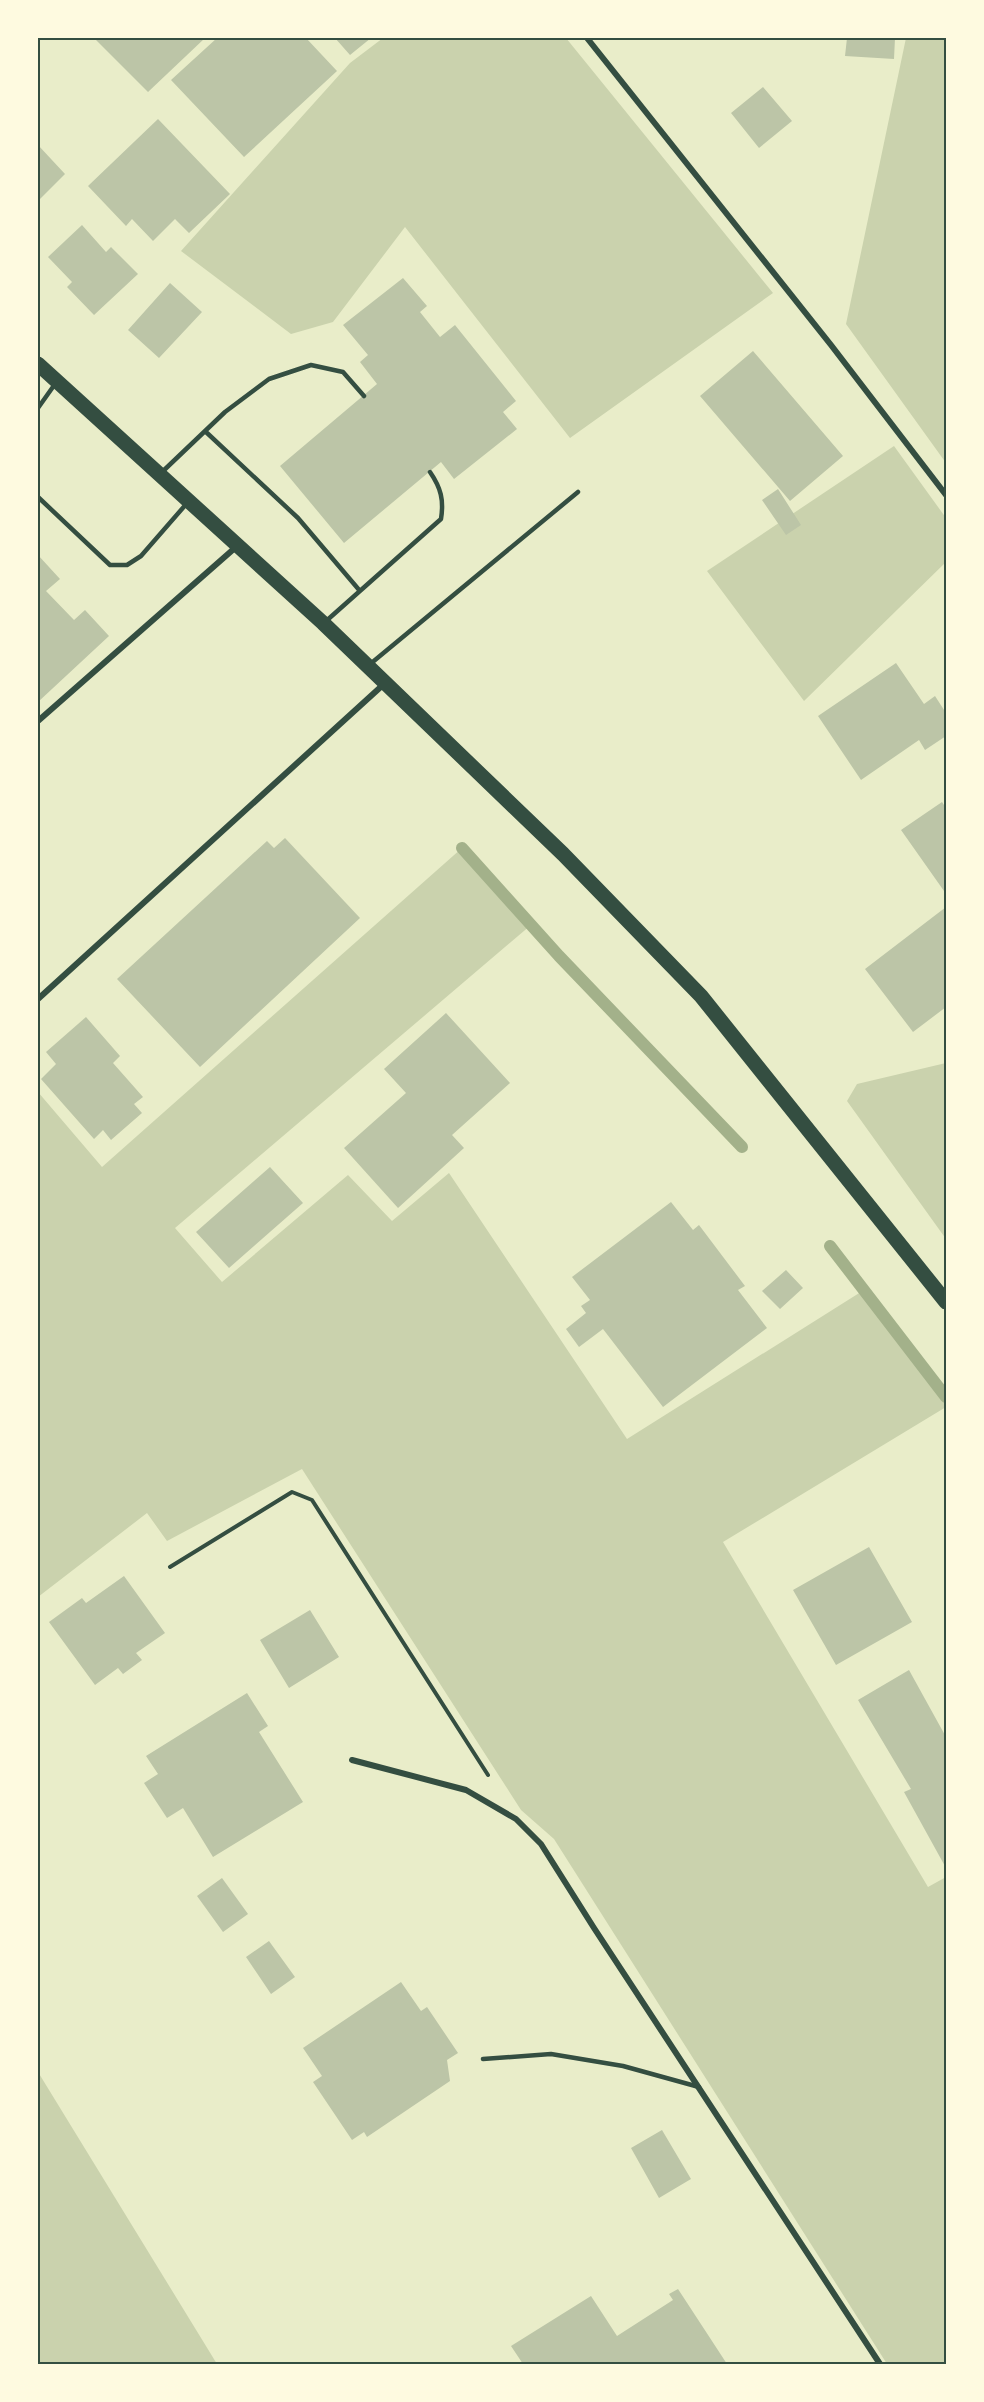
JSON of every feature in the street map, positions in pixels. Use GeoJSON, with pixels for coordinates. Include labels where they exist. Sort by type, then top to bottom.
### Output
{"type":"FeatureCollection","features":[{"type":"Feature","properties":{"kind":"main road"},"geometry":{"type":"LineString","coordinates":[[38,364],[323,623],[563,854],[701,996],[946,1302]]}},
{"type":"Feature","properties":{"kind":"street"},"geometry":{"type":"LineString","coordinates":[[587,38],[831,345],[946,495]]}},
{"type":"Feature","properties":{"kind":"street"},"geometry":{"type":"LineString","coordinates":[[38,721],[237,546]]}},
{"type":"Feature","properties":{"kind":"street"},"geometry":{"type":"LineString","coordinates":[[38,999],[384,684]]}},
{"type":"Feature","properties":{"kind":"street"},"geometry":{"type":"LineString","coordinates":[[352,1760],[466,1790],[516,1819],[542,1844],[594,1928],[880,2364]]}},
{"type":"Feature","properties":{"kind":"lane"},"geometry":{"type":"LineString","coordinates":[[159,475],[225,412],[268,379],[311,365],[343,372],[363,396]]}},
{"type":"Feature","properties":{"kind":"lane"},"geometry":{"type":"LineString","coordinates":[[38,408],[57,382]]}},
{"type":"Feature","properties":{"kind":"lane"},"geometry":{"type":"LineString","coordinates":[[206,432],[298,518],[360,591]]}},
{"type":"Feature","properties":{"kind":"lane"},"geometry":{"type":"LineString","coordinates":[[323,623],[441,519],[443,503],[438,484],[430,472]]}},
{"type":"Feature","properties":{"kind":"lane"},"geometry":{"type":"LineString","coordinates":[[367,666],[578,492]]}},
{"type":"Feature","properties":{"kind":"lane"},"geometry":{"type":"LineString","coordinates":[[38,497],[110,565],[127,565],[141,556],[188,502]]}},
{"type":"Feature","properties":{"kind":"lane"},"geometry":{"type":"LineString","coordinates":[[483,2059],[551,2054],[623,2066],[699,2087]]}},
{"type":"Feature","properties":{"kind":"path"},"geometry":{"type":"LineString","coordinates":[[170,1567],[292,1492],[312,1500],[491,1779]]}},
{"type":"Feature","properties":{"kind":"green space"},"geometry":{"type":"Polygon","coordinates":[[[383,38],[566,38],[773,293],[570,438],[405,227],[333,322],[291,334],[181,251],[350,63],[383,38]]]}},
{"type":"Feature","properties":{"kind":"green space"},"geometry":{"type":"Polygon","coordinates":[[[906,38],[946,38],[946,463],[846,324],[906,38]]]}},
{"type":"Feature","properties":{"kind":"green space"},"geometry":{"type":"Polygon","coordinates":[[[894,446],[946,518],[946,562],[804,701],[707,571],[894,446]]]}},
{"type":"Feature","properties":{"kind":"green space"},"geometry":{"type":"Polygon","coordinates":[[[462,848],[531,925],[175,1228],[222,1282],[348,1175],[392,1221],[449,1173],[627,1439],[864,1290],[946,1397],[946,1407],[723,1542],[928,1887],[946,1877],[946,2364],[887,2364],[554,1839],[521,1810],[302,1469],[167,1541],[147,1513],[38,1597],[38,1092],[102,1167],[462,848]]]}},
{"type":"Feature","properties":{"kind":"green space"},"geometry":{"type":"Polygon","coordinates":[[[946,1063],[946,1239],[847,1101],[857,1084],[946,1063]]]}},
{"type":"Feature","properties":{"kind":"green space"},"geometry":{"type":"Polygon","coordinates":[[[38,2072],[217,2364],[38,2364],[38,2072]]]}},
{"type":"Feature","properties":{"kind":"building"},"geometry":{"type":"Polygon","coordinates":[[[94,38],[205,38],[148,92],[94,38]]]}},
{"type":"Feature","properties":{"kind":"building"},"geometry":{"type":"Polygon","coordinates":[[[217,38],[306,38],[337,71],[244,157],[171,80],[217,38]]]}},
{"type":"Feature","properties":{"kind":"building"},"geometry":{"type":"Polygon","coordinates":[[[335,38],[371,38],[350,55],[335,38]]]}},
{"type":"Feature","properties":{"kind":"building"},"geometry":{"type":"Polygon","coordinates":[[[847,38],[895,38],[894,59],[845,56],[847,38]]]}},
{"type":"Feature","properties":{"kind":"building"},"geometry":{"type":"Polygon","coordinates":[[[763,87],[792,121],[759,148],[731,113],[763,87]]]}},
{"type":"Feature","properties":{"kind":"building"},"geometry":{"type":"Polygon","coordinates":[[[158,119],[230,194],[189,233],[175,219],[153,241],[132,219],[126,226],[88,186],[158,119]]]}},
{"type":"Feature","properties":{"kind":"building"},"geometry":{"type":"Polygon","coordinates":[[[38,145],[65,174],[38,201],[38,145]]]}},
{"type":"Feature","properties":{"kind":"building"},"geometry":{"type":"Polygon","coordinates":[[[82,225],[106,252],[111,247],[138,274],[94,315],[67,287],[72,282],[48,257],[82,225]]]}},
{"type":"Feature","properties":{"kind":"building"},"geometry":{"type":"Polygon","coordinates":[[[403,278],[427,306],[420,312],[440,337],[455,325],[516,401],[503,412],[517,429],[454,479],[441,462],[344,543],[280,466],[377,384],[360,362],[368,355],[343,325],[403,278]]]}},
{"type":"Feature","properties":{"kind":"building"},"geometry":{"type":"Polygon","coordinates":[[[170,283],[202,312],[159,358],[128,330],[170,283]]]}},
{"type":"Feature","properties":{"kind":"building"},"geometry":{"type":"Polygon","coordinates":[[[753,351],[843,456],[790,501],[700,396],[753,351]]]}},
{"type":"Feature","properties":{"kind":"building"},"geometry":{"type":"Polygon","coordinates":[[[778,489],[801,525],[786,535],[762,500],[778,489]]]}},
{"type":"Feature","properties":{"kind":"building"},"geometry":{"type":"Polygon","coordinates":[[[38,555],[60,579],[46,591],[74,620],[85,610],[109,636],[38,702],[38,555]]]}},
{"type":"Feature","properties":{"kind":"building"},"geometry":{"type":"Polygon","coordinates":[[[896,663],[924,704],[935,696],[946,713],[946,736],[925,750],[919,740],[861,780],[818,716],[896,663]]]}},
{"type":"Feature","properties":{"kind":"building"},"geometry":{"type":"Polygon","coordinates":[[[942,802],[946,808],[946,890],[944,891],[901,830],[942,802]]]}},
{"type":"Feature","properties":{"kind":"building"},"geometry":{"type":"Polygon","coordinates":[[[285,838],[360,918],[200,1067],[117,979],[267,841],[274,848],[285,838]]]}},
{"type":"Feature","properties":{"kind":"building"},"geometry":{"type":"Polygon","coordinates":[[[946,907],[946,1007],[913,1032],[865,969],[946,907]]]}},
{"type":"Feature","properties":{"kind":"building"},"geometry":{"type":"Polygon","coordinates":[[[446,1013],[510,1083],[452,1135],[464,1148],[398,1208],[344,1148],[406,1093],[384,1069],[446,1013]]]}},
{"type":"Feature","properties":{"kind":"building"},"geometry":{"type":"Polygon","coordinates":[[[86,1017],[120,1056],[113,1063],[143,1097],[134,1104],[142,1113],[111,1140],[103,1130],[94,1139],[41,1079],[56,1064],[46,1052],[86,1017]]]}},
{"type":"Feature","properties":{"kind":"building"},"geometry":{"type":"Polygon","coordinates":[[[270,1167],[303,1203],[229,1268],[196,1232],[270,1167]]]}},
{"type":"Feature","properties":{"kind":"building"},"geometry":{"type":"Polygon","coordinates":[[[671,1202],[693,1230],[699,1225],[745,1286],[738,1290],[767,1328],[663,1407],[603,1329],[579,1347],[566,1329],[586,1313],[581,1306],[590,1300],[572,1277],[671,1202]]]}},
{"type":"Feature","properties":{"kind":"building"},"geometry":{"type":"Polygon","coordinates":[[[786,1270],[803,1288],[780,1309],[762,1291],[786,1270]]]}},
{"type":"Feature","properties":{"kind":"building"},"geometry":{"type":"Polygon","coordinates":[[[869,1547],[912,1622],[836,1665],[793,1590],[869,1547]]]}},
{"type":"Feature","properties":{"kind":"building"},"geometry":{"type":"Polygon","coordinates":[[[124,1576],[165,1633],[136,1653],[142,1660],[123,1674],[118,1668],[95,1685],[49,1622],[82,1598],[86,1603],[124,1576]]]}},
{"type":"Feature","properties":{"kind":"building"},"geometry":{"type":"Polygon","coordinates":[[[310,1610],[339,1657],[289,1688],[260,1640],[310,1610]]]}},
{"type":"Feature","properties":{"kind":"building"},"geometry":{"type":"Polygon","coordinates":[[[909,1670],[946,1737],[946,1868],[904,1792],[911,1789],[858,1700],[909,1670]]]}},
{"type":"Feature","properties":{"kind":"building"},"geometry":{"type":"Polygon","coordinates":[[[247,1693],[268,1726],[259,1732],[303,1802],[213,1857],[183,1808],[167,1818],[144,1783],[158,1774],[146,1756],[247,1693]]]}},
{"type":"Feature","properties":{"kind":"building"},"geometry":{"type":"Polygon","coordinates":[[[222,1878],[248,1914],[223,1932],[197,1896],[222,1878]]]}},
{"type":"Feature","properties":{"kind":"building"},"geometry":{"type":"Polygon","coordinates":[[[269,1941],[295,1977],[271,1994],[246,1957],[269,1941]]]}},
{"type":"Feature","properties":{"kind":"building"},"geometry":{"type":"Polygon","coordinates":[[[401,1982],[421,2011],[427,2007],[458,2053],[447,2060],[450,2081],[367,2137],[364,2132],[352,2140],[313,2082],[322,2076],[303,2048],[401,1982]]]}},
{"type":"Feature","properties":{"kind":"building"},"geometry":{"type":"Polygon","coordinates":[[[662,2130],[691,2179],[659,2198],[631,2148],[662,2130]]]}},
{"type":"Feature","properties":{"kind":"building"},"geometry":{"type":"Polygon","coordinates":[[[678,2289],[727,2364],[523,2364],[511,2346],[591,2296],[617,2336],[673,2300],[669,2294],[678,2289]]]}},
{"type":"Feature","properties":{"kind":"waterway"},"geometry":{"type":"LineString","coordinates":[[462,848],[559,956],[742,1147]]}},
{"type":"Feature","properties":{"kind":"waterway"},"geometry":{"type":"LineString","coordinates":[[830,1246],[946,1397]]}}]}
